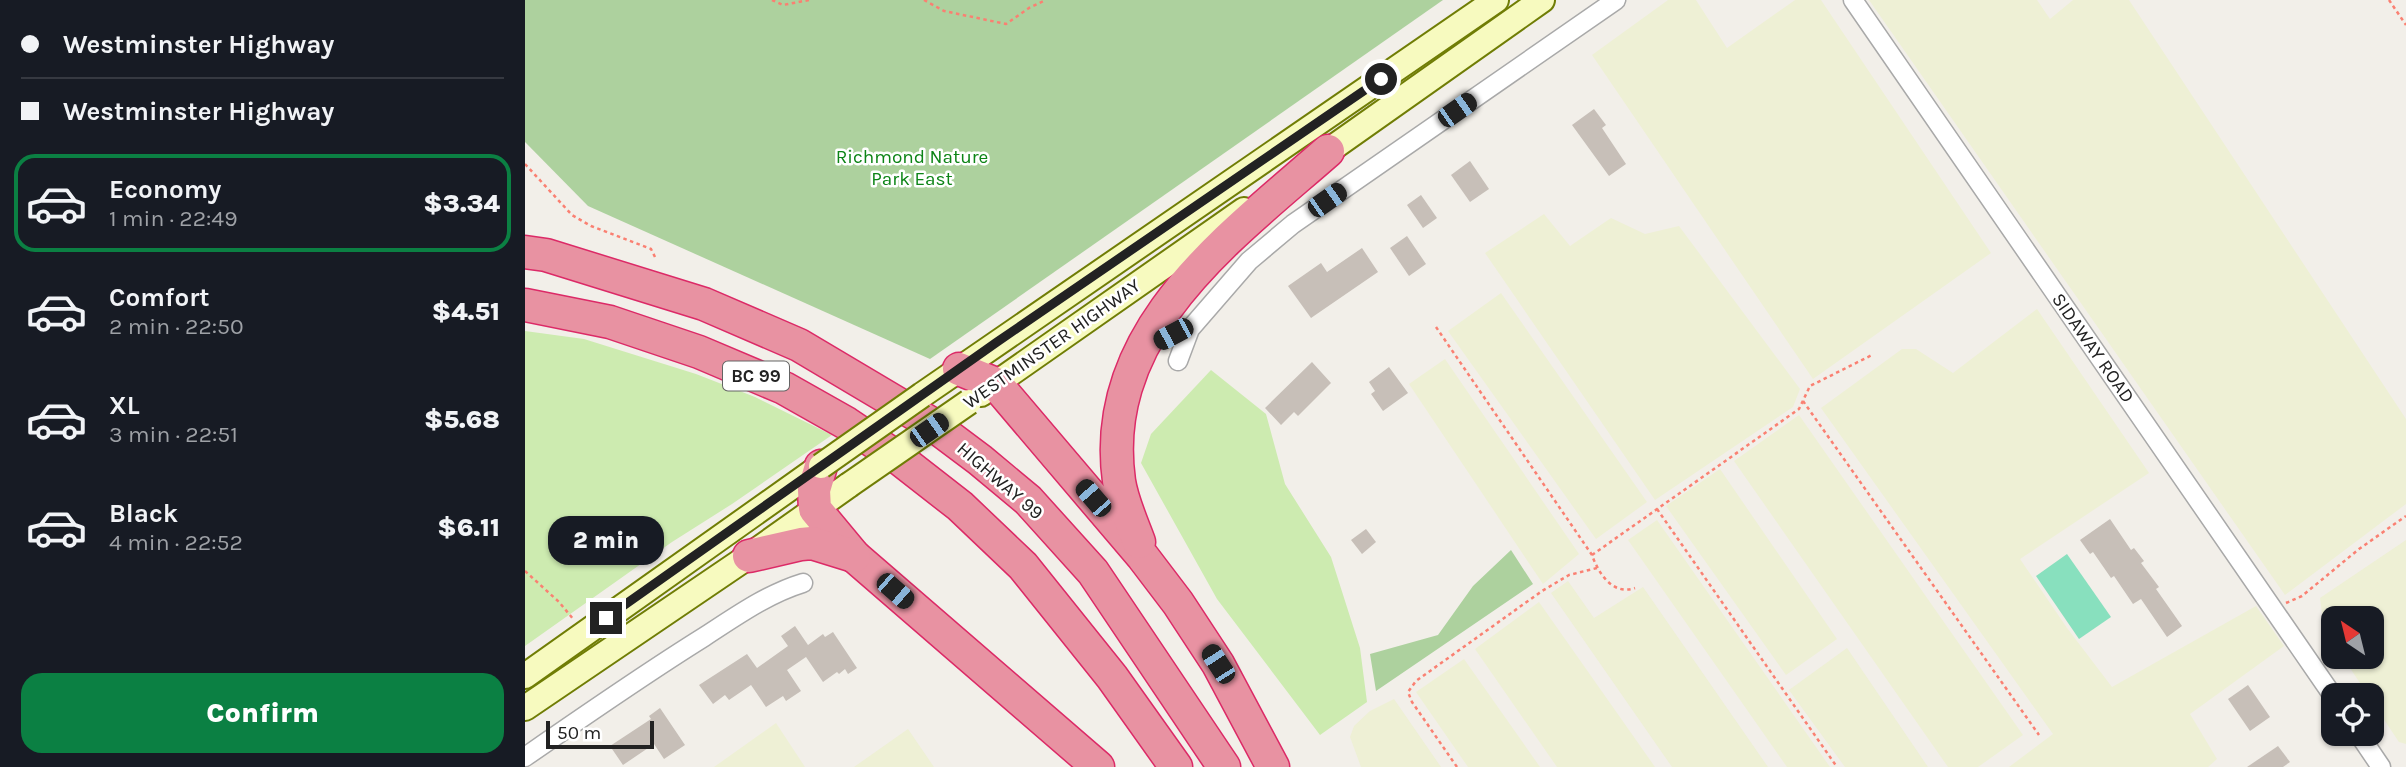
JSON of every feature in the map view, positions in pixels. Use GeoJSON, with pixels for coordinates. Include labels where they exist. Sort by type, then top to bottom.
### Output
{"type":"FeatureCollection","features":[{"type":"Feature","properties":{"kind":"highway"},"geometry":{"type":"LineString","coordinates":[[1143,557],[1119,483],[1117,428],[1126,386],[1140,352],[1158,320],[1205,260],[1328,151]]}},
{"type":"Feature","properties":{"kind":"highway","name":"HIGHWAY 99"},"geometry":{"type":"LineString","coordinates":[[532,252],[704,304],[799,345],[932,424],[1028,500],[1093,572],[1224,767]]}},
{"type":"Feature","properties":{"kind":"highway","name":"BC 99"},"geometry":{"type":"LineString","coordinates":[[525,305],[610,323],[699,352],[784,388],[846,423],[901,460],[960,506],[1023,566],[1112,677],[1176,767]]}},
{"type":"Feature","properties":{"kind":"highway"},"geometry":{"type":"LineString","coordinates":[[949,376],[996,384],[1143,557],[1178,603],[1218,664],[1273,767]]}},
{"type":"Feature","properties":{"kind":"highway"},"geometry":{"type":"LineString","coordinates":[[821,466],[814,490],[815,509],[855,555],[1098,767]]}},
{"type":"Feature","properties":{"kind":"highway"},"geometry":{"type":"LineString","coordinates":[[749,556],[812,543],[855,555]]}},
{"type":"Feature","properties":{"kind":"main road","name":"WESTMINSTER HIGHWAY"},"geometry":{"type":"LineString","coordinates":[[525,676],[949,376],[1496,0]]}},
{"type":"Feature","properties":{"kind":"main road","name":"WESTMINSTER HIGHWAY"},"geometry":{"type":"LineString","coordinates":[[525,708],[749,556],[1542,0]]}},
{"type":"Feature","properties":{"kind":"street"},"geometry":{"type":"LineString","coordinates":[[1178,361],[1190,329],[1249,261],[1293,223],[1616,0]]}},
{"type":"Feature","properties":{"kind":"street","name":"SIDAWAY ROAD"},"geometry":{"type":"LineString","coordinates":[[1853,0],[2324,683]]}},
{"type":"Feature","properties":{"kind":"street"},"geometry":{"type":"LineString","coordinates":[[525,757],[717,628],[782,590],[803,583]]}},
{"type":"Feature","properties":{"kind":"street"},"geometry":{"type":"LineString","coordinates":[[2367,746],[2381,767]]}},
{"type":"Feature","properties":{"kind":"lane"},"geometry":{"type":"LineString","coordinates":[[1140,352],[1173,334],[1190,329]]}},
{"type":"Feature","properties":{"kind":"path"},"geometry":{"type":"LineString","coordinates":[[772,0],[783,5],[809,0]]}},
{"type":"Feature","properties":{"kind":"path"},"geometry":{"type":"LineString","coordinates":[[924,0],[944,11],[1006,24],[1046,0]]}},
{"type":"Feature","properties":{"kind":"path"},"geometry":{"type":"LineString","coordinates":[[2389,0],[2406,25]]}},
{"type":"Feature","properties":{"kind":"path"},"geometry":{"type":"LineString","coordinates":[[525,164],[572,215],[591,226],[651,249],[655,257]]}},
{"type":"Feature","properties":{"kind":"path"},"geometry":{"type":"LineString","coordinates":[[1436,327],[1592,555],[1608,584],[1629,590],[1635,588]]}},
{"type":"Feature","properties":{"kind":"path"},"geometry":{"type":"LineString","coordinates":[[1592,555],[1799,409],[1810,386],[1872,355]]}},
{"type":"Feature","properties":{"kind":"path"},"geometry":{"type":"LineString","coordinates":[[1803,401],[2039,735]]}},
{"type":"Feature","properties":{"kind":"path"},"geometry":{"type":"LineString","coordinates":[[1657,509],[1837,767]]}},
{"type":"Feature","properties":{"kind":"path"},"geometry":{"type":"LineString","coordinates":[[2273,608],[2302,596],[2359,549],[2406,516]]}},
{"type":"Feature","properties":{"kind":"path"},"geometry":{"type":"LineString","coordinates":[[1457,767],[1412,702],[1408,692],[1416,681],[1542,591],[1569,575],[1597,568]]}},
{"type":"Feature","properties":{"kind":"path"},"geometry":{"type":"LineString","coordinates":[[525,570],[559,602],[585,633]]}},
{"type":"Feature","properties":{"kind":"green space","name":"Richmond Nature Park East"},"geometry":{"type":"Polygon","coordinates":[[[525,0],[1443,0],[930,359],[588,206],[525,142],[525,0]]]}},
{"type":"Feature","properties":{"kind":"green space"},"geometry":{"type":"Polygon","coordinates":[[[1668,0],[1696,0],[1727,48],[1795,0],[1821,0],[1991,253],[1813,379],[1592,55],[1668,0]]]}},
{"type":"Feature","properties":{"kind":"green space"},"geometry":{"type":"Polygon","coordinates":[[[1869,0],[2037,0],[2050,19],[2073,0],[2129,0],[2406,419],[2406,504],[2285,595],[1869,0]]]}},
{"type":"Feature","properties":{"kind":"green space"},"geometry":{"type":"Polygon","coordinates":[[[1544,214],[1570,246],[1611,218],[1645,234],[1679,226],[1800,389],[1793,407],[1655,500],[1485,253],[1544,214]]]}},
{"type":"Feature","properties":{"kind":"green space"},"geometry":{"type":"Polygon","coordinates":[[[1501,293],[1647,502],[1596,539],[1448,331],[1501,293]]]}},
{"type":"Feature","properties":{"kind":"green space"},"geometry":{"type":"Polygon","coordinates":[[[2037,309],[2149,473],[2020,559],[2067,628],[2112,687],[2256,606],[2284,646],[2190,714],[2217,759],[2208,767],[2009,767],[2053,734],[1821,408],[1902,349],[1916,349],[1953,373],[2037,309]]]}},
{"type":"Feature","properties":{"kind":"green space"},"geometry":{"type":"Polygon","coordinates":[[[525,331],[584,339],[696,374],[755,397],[832,435],[672,542],[525,646],[525,331]]]}},
{"type":"Feature","properties":{"kind":"green space"},"geometry":{"type":"Polygon","coordinates":[[[1445,359],[1579,554],[1543,584],[1409,384],[1445,359]]]}},
{"type":"Feature","properties":{"kind":"green space"},"geometry":{"type":"Polygon","coordinates":[[[1211,370],[1266,414],[1285,484],[1331,557],[1360,648],[1367,702],[1320,735],[1217,599],[1141,463],[1151,434],[1211,370]]]}},
{"type":"Feature","properties":{"kind":"green space"},"geometry":{"type":"Polygon","coordinates":[[[1799,415],[2023,735],[1978,767],[1948,767],[1734,461],[1799,415]]]}},
{"type":"Feature","properties":{"kind":"green space"},"geometry":{"type":"Polygon","coordinates":[[[1720,469],[1837,639],[1786,675],[1666,506],[1720,469]]]}},
{"type":"Feature","properties":{"kind":"green space"},"geometry":{"type":"Polygon","coordinates":[[[1657,520],[1830,767],[1787,767],[1628,540],[1657,520]]]}},
{"type":"Feature","properties":{"kind":"green space"},"geometry":{"type":"Polygon","coordinates":[[[2406,540],[2406,744],[2399,742],[2384,720],[2384,683],[2360,683],[2351,669],[2384,669],[2384,606],[2321,606],[2320,598],[2406,540]]]}},
{"type":"Feature","properties":{"kind":"green space"},"geometry":{"type":"Polygon","coordinates":[[[1511,550],[1533,584],[1376,691],[1370,654],[1438,635],[1473,586],[1511,550]]]}},
{"type":"Feature","properties":{"kind":"green space"},"geometry":{"type":"Polygon","coordinates":[[[2067,554],[2111,617],[2079,639],[2036,576],[2067,554]]]}},
{"type":"Feature","properties":{"kind":"green space"},"geometry":{"type":"Polygon","coordinates":[[[1568,581],[1594,618],[1643,587],[1768,767],[1672,767],[1551,593],[1568,581]]]}},
{"type":"Feature","properties":{"kind":"green space"},"geometry":{"type":"Polygon","coordinates":[[[1539,602],[1655,767],[1557,767],[1475,649],[1539,602]]]}},
{"type":"Feature","properties":{"kind":"green space"},"geometry":{"type":"Polygon","coordinates":[[[1847,648],[1928,767],[1845,767],[1789,690],[1847,648]]]}},
{"type":"Feature","properties":{"kind":"green space"},"geometry":{"type":"Polygon","coordinates":[[[1464,659],[1540,767],[1468,767],[1416,692],[1464,659]]]}},
{"type":"Feature","properties":{"kind":"green space"},"geometry":{"type":"Polygon","coordinates":[[[1394,699],[1441,767],[1361,767],[1350,737],[1354,726],[1370,711],[1394,699]]]}},
{"type":"Feature","properties":{"kind":"green space"},"geometry":{"type":"Polygon","coordinates":[[[776,723],[805,767],[714,767],[776,723]]]}},
{"type":"Feature","properties":{"kind":"green space"},"geometry":{"type":"Polygon","coordinates":[[[908,729],[934,767],[854,767],[908,729]]]}},
{"type":"Feature","properties":{"kind":"building"},"geometry":{"type":"Polygon","coordinates":[[[1594,109],[1606,125],[1602,128],[1626,164],[1609,176],[1572,125],[1594,109]]]}},
{"type":"Feature","properties":{"kind":"building"},"geometry":{"type":"Polygon","coordinates":[[[1470,161],[1489,189],[1470,202],[1451,175],[1470,161]]]}},
{"type":"Feature","properties":{"kind":"building"},"geometry":{"type":"Polygon","coordinates":[[[1421,195],[1437,218],[1423,228],[1407,205],[1421,195]]]}},
{"type":"Feature","properties":{"kind":"building"},"geometry":{"type":"Polygon","coordinates":[[[1407,236],[1426,264],[1409,276],[1390,248],[1407,236]]]}},
{"type":"Feature","properties":{"kind":"building"},"geometry":{"type":"Polygon","coordinates":[[[1362,248],[1378,272],[1311,318],[1288,286],[1321,263],[1327,272],[1362,248]]]}},
{"type":"Feature","properties":{"kind":"building"},"geometry":{"type":"Polygon","coordinates":[[[1312,362],[1331,383],[1298,416],[1294,412],[1281,425],[1265,408],[1312,362]]]}},
{"type":"Feature","properties":{"kind":"building"},"geometry":{"type":"Polygon","coordinates":[[[1389,367],[1408,393],[1383,411],[1371,394],[1375,391],[1369,382],[1389,367]]]}},
{"type":"Feature","properties":{"kind":"building"},"geometry":{"type":"Polygon","coordinates":[[[2110,519],[2131,550],[2134,548],[2144,561],[2141,563],[2159,587],[2156,589],[2182,626],[2167,637],[2141,599],[2133,604],[2114,576],[2111,578],[2093,552],[2090,554],[2080,540],[2110,519]]]}},
{"type":"Feature","properties":{"kind":"building"},"geometry":{"type":"Polygon","coordinates":[[[1366,529],[1376,542],[1362,554],[1351,540],[1366,529]]]}},
{"type":"Feature","properties":{"kind":"building"},"geometry":{"type":"Polygon","coordinates":[[[795,626],[808,645],[823,634],[825,637],[833,632],[857,668],[848,674],[845,669],[839,674],[837,672],[823,682],[806,657],[787,670],[801,691],[786,701],[783,696],[766,707],[751,685],[729,700],[725,695],[713,704],[699,685],[747,654],[757,668],[788,646],[781,636],[795,626]]]}},
{"type":"Feature","properties":{"kind":"building"},"geometry":{"type":"Polygon","coordinates":[[[2248,685],[2270,717],[2250,731],[2228,699],[2248,685]]]}},
{"type":"Feature","properties":{"kind":"building"},"geometry":{"type":"Polygon","coordinates":[[[660,708],[685,745],[664,759],[654,744],[623,765],[610,746],[651,719],[649,716],[660,708]]]}},
{"type":"Feature","properties":{"kind":"building"},"geometry":{"type":"Polygon","coordinates":[[[2278,746],[2290,762],[2283,767],[2247,767],[2278,746]]]}},
{"type":"Feature","properties":{"kind":"route"},"geometry":{"type":"LineString","coordinates":[[606,618],[997,342],[1381,79]]}}]}
